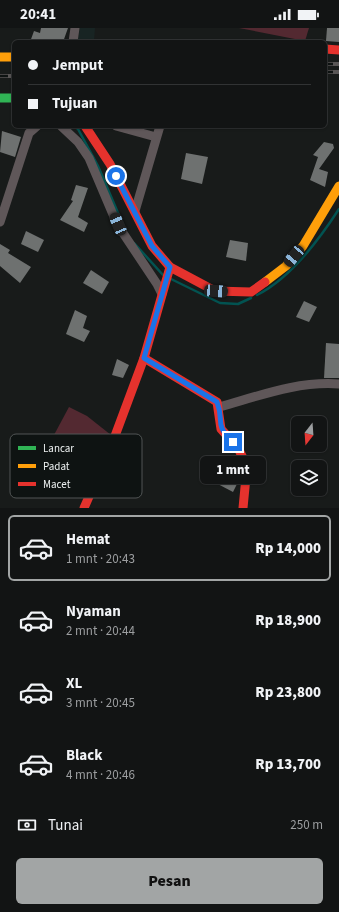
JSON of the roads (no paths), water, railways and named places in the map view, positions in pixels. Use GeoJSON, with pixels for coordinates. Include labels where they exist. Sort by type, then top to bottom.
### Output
{"type":"FeatureCollection","features":[{"type":"Feature","properties":{"kind":"street"},"geometry":{"type":"LineString","coordinates":[[73,40],[74,28]]}},
{"type":"Feature","properties":{"kind":"street"},"geometry":{"type":"LineString","coordinates":[[327,48],[339,50]]}},
{"type":"Feature","properties":{"kind":"street"},"geometry":{"type":"LineString","coordinates":[[0,57],[12,57]]}},
{"type":"Feature","properties":{"kind":"street"},"geometry":{"type":"LineString","coordinates":[[0,98],[12,98]]}},
{"type":"Feature","properties":{"kind":"street"},"geometry":{"type":"LineString","coordinates":[[0,222],[29,133],[35,128]]}},
{"type":"Feature","properties":{"kind":"street"},"geometry":{"type":"LineString","coordinates":[[63,128],[78,142],[89,158],[118,224],[162,291]]}},
{"type":"Feature","properties":{"kind":"street"},"geometry":{"type":"LineString","coordinates":[[86,128],[110,164],[135,211],[142,229],[169,270],[216,291],[250,292],[265,283],[290,261],[303,246],[339,186]]}},
{"type":"Feature","properties":{"kind":"street"},"geometry":{"type":"LineString","coordinates":[[123,128],[156,137]]}},
{"type":"Feature","properties":{"kind":"street"},"geometry":{"type":"LineString","coordinates":[[135,211],[159,128]]}},
{"type":"Feature","properties":{"kind":"street"},"geometry":{"type":"LineString","coordinates":[[116,434],[144,358],[169,270]]}},
{"type":"Feature","properties":{"kind":"street"},"geometry":{"type":"LineString","coordinates":[[144,358],[217,402],[222,430],[236,446],[245,462],[247,476],[243,508]]}},
{"type":"Feature","properties":{"kind":"street"},"geometry":{"type":"LineString","coordinates":[[219,408],[290,387],[324,383],[339,384]]}},
{"type":"Feature","properties":{"kind":"street"},"geometry":{"type":"LineString","coordinates":[[84,508],[88,498]]}},
{"type":"Feature","properties":{"kind":"waterway"},"geometry":{"type":"LineString","coordinates":[[77,128],[98,166],[124,227]]}},
{"type":"Feature","properties":{"kind":"waterway"},"geometry":{"type":"LineString","coordinates":[[257,295],[269,288],[293,268],[323,233],[339,209]]}},
{"type":"Feature","properties":{"kind":"waterway"},"geometry":{"type":"LineString","coordinates":[[134,243],[163,275]]}},
{"type":"Feature","properties":{"kind":"waterway"},"geometry":{"type":"LineString","coordinates":[[171,279],[220,303],[238,304],[251,298]]}},
{"type":"Feature","properties":{"kind":"railway"},"geometry":{"type":"LineString","coordinates":[[327,64],[339,64]]}},
{"type":"Feature","properties":{"kind":"railway"},"geometry":{"type":"LineString","coordinates":[[327,72],[339,72]]}},
{"type":"Feature","properties":{"kind":"railway"},"geometry":{"type":"LineString","coordinates":[[0,76],[12,76]]}}]}
